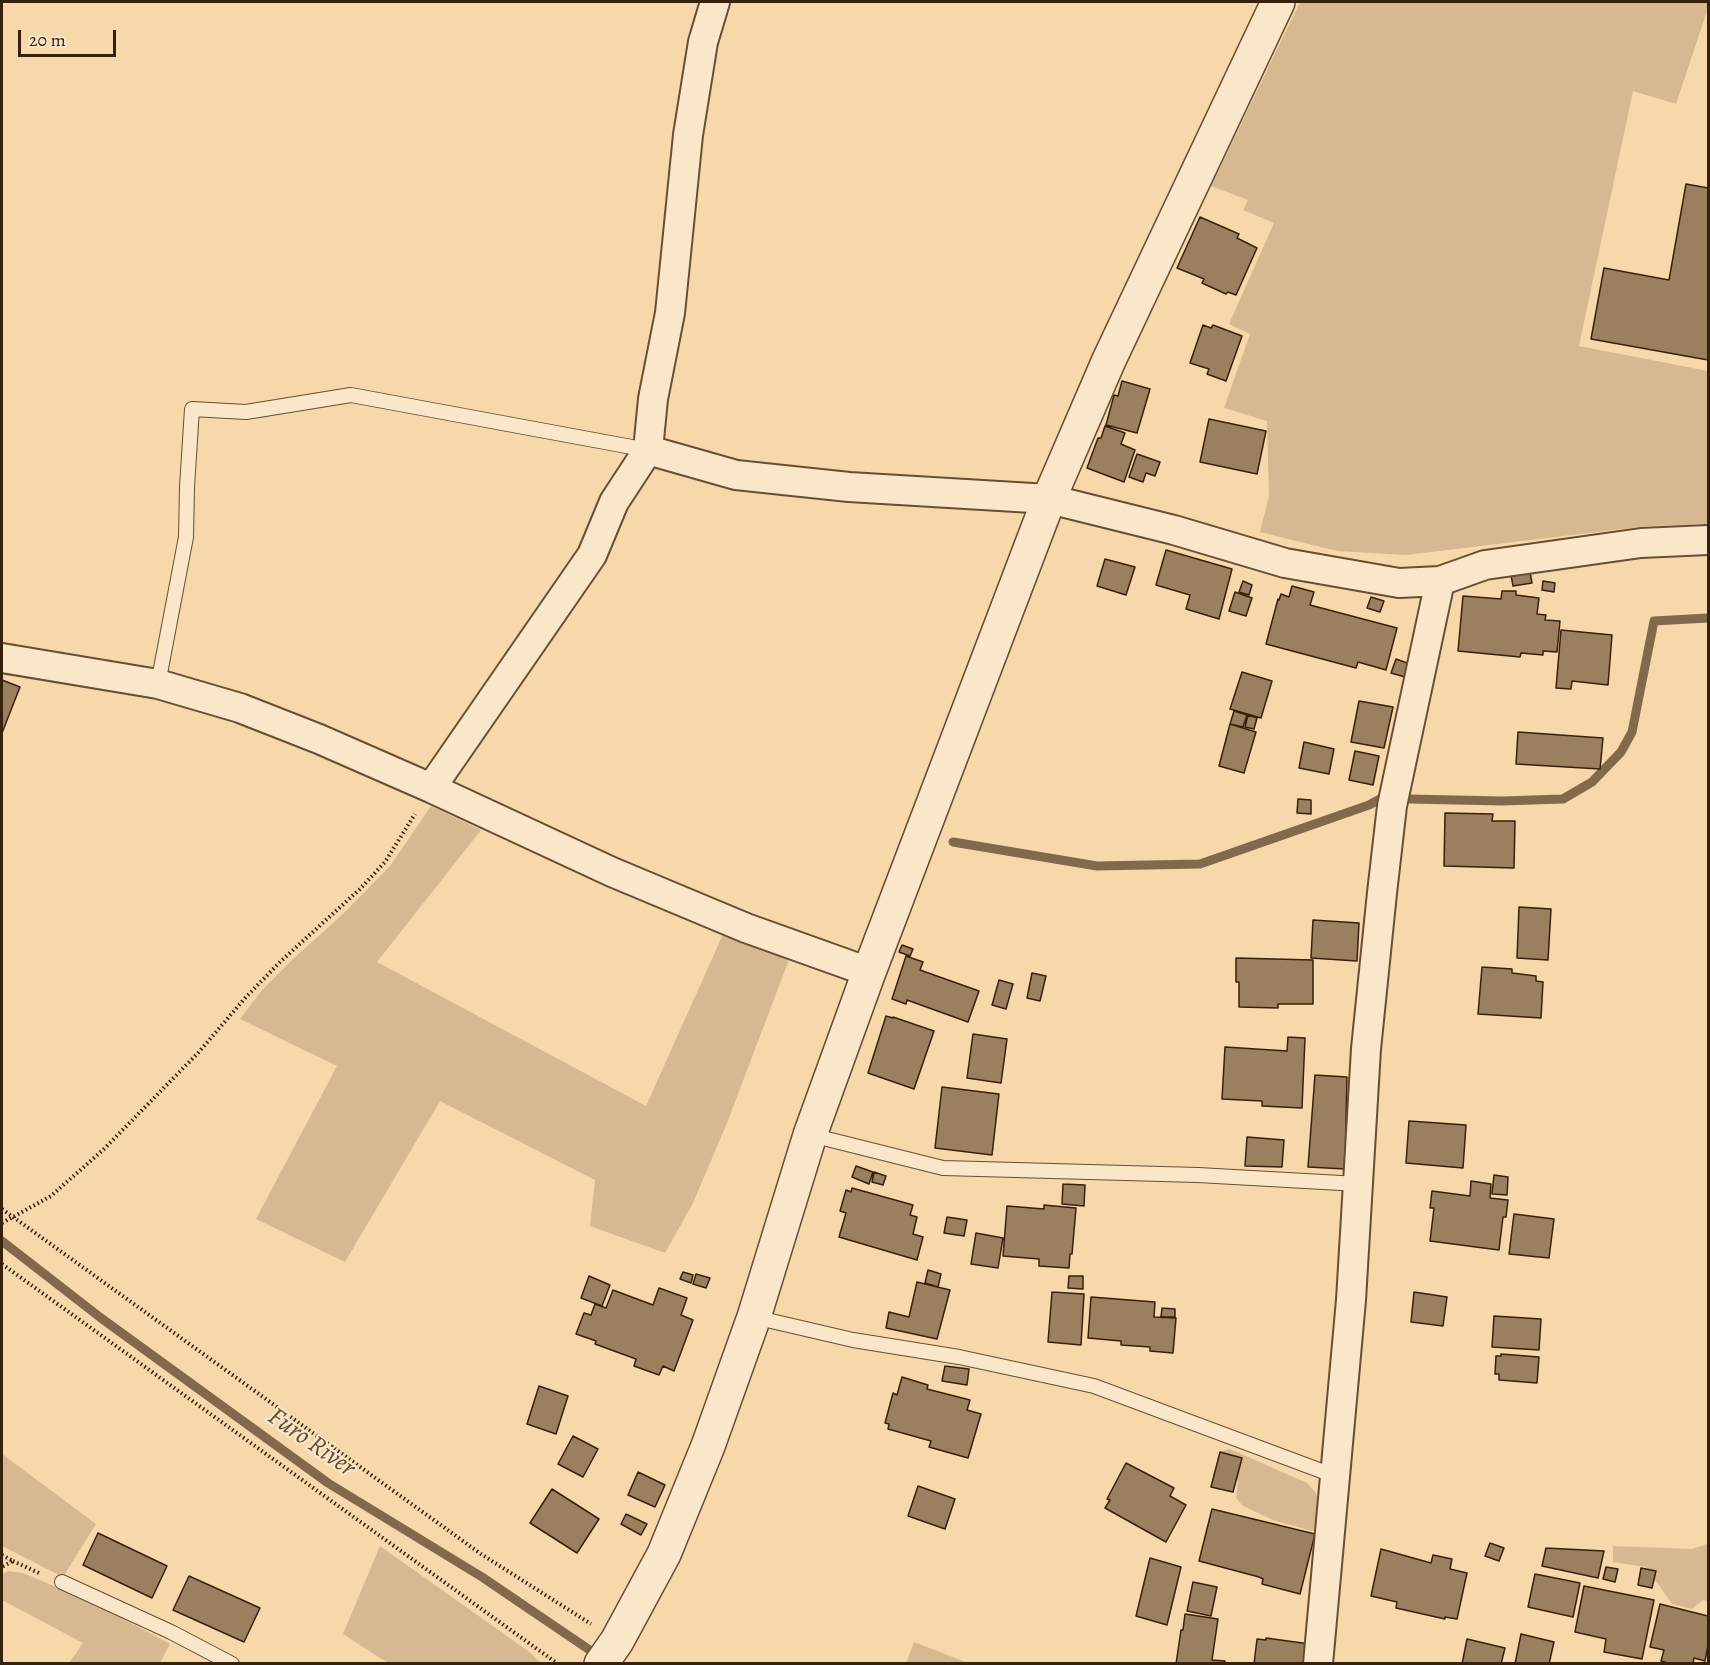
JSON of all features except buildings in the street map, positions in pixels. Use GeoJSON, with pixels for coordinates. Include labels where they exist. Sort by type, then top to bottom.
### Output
{"type":"FeatureCollection","features":[{"type":"Feature","properties":{"kind":"street"},"geometry":{"type":"LineString","coordinates":[[431,788],[592,555],[614,502],[648,450],[653,399],[670,313],[688,135],[703,42],[715,2]]}},
{"type":"Feature","properties":{"kind":"street"},"geometry":{"type":"LineString","coordinates":[[609,1652],[664,1554],[708,1446],[754,1317],[810,1135],[869,972],[1049,499],[1108,360],[1278,2]]}},
{"type":"Feature","properties":{"kind":"street"},"geometry":{"type":"LineString","coordinates":[[648,450],[736,475],[849,487],[1049,499],[1174,530],[1285,563],[1399,583],[1440,581],[1485,565],[1641,543],[1708,540]]}},
{"type":"Feature","properties":{"kind":"street"},"geometry":{"type":"LineString","coordinates":[[1318,1664],[1359,1184],[1366,1049],[1392,806],[1440,581]]}},
{"type":"Feature","properties":{"kind":"street"},"geometry":{"type":"LineString","coordinates":[[2,658],[158,684],[240,708],[319,739],[431,788],[622,877],[746,928],[869,972]]}},
{"type":"Feature","properties":{"kind":"lane"},"geometry":{"type":"LineString","coordinates":[[158,684],[186,537],[192,409],[246,412],[351,395],[648,450]]}},
{"type":"Feature","properties":{"kind":"lane"},"geometry":{"type":"LineString","coordinates":[[810,1135],[943,1168],[1198,1175],[1359,1184]]}},
{"type":"Feature","properties":{"kind":"lane"},"geometry":{"type":"LineString","coordinates":[[754,1317],[853,1340],[959,1356],[1094,1386],[1335,1476]]}},
{"type":"Feature","properties":{"kind":"lane"},"geometry":{"type":"LineString","coordinates":[[62,1582],[171,1632],[232,1664]]}},
{"type":"Feature","properties":{"kind":"path"},"geometry":{"type":"LineString","coordinates":[[2,1223],[51,1196],[104,1149],[198,1053],[280,961],[360,889],[385,862],[431,788]]}},
{"type":"Feature","properties":{"kind":"path"},"geometry":{"type":"LineString","coordinates":[[2,1209],[481,1554],[609,1652]]}},
{"type":"Feature","properties":{"kind":"path"},"geometry":{"type":"LineString","coordinates":[[2,1264],[558,1664]]}},
{"type":"Feature","properties":{"kind":"path"},"geometry":{"type":"LineString","coordinates":[[2,1555],[13,1562],[62,1582]]}},
{"type":"Feature","properties":{"kind":"path"},"geometry":{"type":"LineString","coordinates":[[2,1567],[13,1562]]}},
{"type":"Feature","properties":{"kind":"shaded area"},"geometry":{"type":"Polygon","coordinates":[[[1300,2],[1708,2],[1676,104],[1633,91],[1579,346],[1708,371],[1708,524],[1647,526],[1406,555],[1337,551],[1260,532],[1269,496],[1267,421],[1224,408],[1250,334],[1229,324],[1274,223],[1243,210],[1248,200],[1211,186],[1300,2]]]}},
{"type":"Feature","properties":{"kind":"shaded area"},"geometry":{"type":"Polygon","coordinates":[[[431,806],[481,830],[377,962],[646,1106],[724,932],[790,957],[727,1123],[693,1203],[665,1253],[590,1226],[595,1180],[440,1101],[345,1262],[256,1219],[337,1066],[240,1019],[263,989],[390,866],[431,806]]]}},
{"type":"Feature","properties":{"kind":"shaded area"},"geometry":{"type":"Polygon","coordinates":[[[1230,1449],[1307,1483],[1316,1493],[1323,1508],[1320,1527],[1312,1531],[1273,1520],[1243,1506],[1236,1498],[1238,1481],[1226,1473],[1221,1464],[1222,1451],[1230,1449]]]}},
{"type":"Feature","properties":{"kind":"shaded area"},"geometry":{"type":"Polygon","coordinates":[[[2,1454],[96,1524],[63,1577],[2,1546],[2,1454]]]}},
{"type":"Feature","properties":{"kind":"shaded area"},"geometry":{"type":"Polygon","coordinates":[[[1708,1544],[1708,1602],[1703,1600],[1692,1609],[1672,1604],[1646,1567],[1613,1562],[1613,1546],[1692,1549],[1708,1544]]]}},
{"type":"Feature","properties":{"kind":"shaded area"},"geometry":{"type":"Polygon","coordinates":[[[380,1546],[528,1651],[541,1663],[388,1663],[343,1634],[380,1546]]]}},
{"type":"Feature","properties":{"kind":"shaded area"},"geometry":{"type":"Polygon","coordinates":[[[8,1571],[23,1573],[92,1602],[170,1644],[160,1663],[69,1663],[83,1643],[2,1600],[2,1575],[8,1571]]]}},
{"type":"Feature","properties":{"kind":"shaded area"},"geometry":{"type":"Polygon","coordinates":[[[914,1642],[968,1663],[906,1663],[914,1642]]]}},
{"type":"Feature","properties":{"kind":"waterway"},"geometry":{"type":"LineString","coordinates":[[1409,799],[1502,801],[1563,799],[1592,782],[1621,752],[1632,732],[1654,621],[1708,618]]}},
{"type":"Feature","properties":{"kind":"waterway"},"geometry":{"type":"LineString","coordinates":[[953,842],[1097,866],[1200,864],[1369,805],[1380,799]]}},
{"type":"Feature","properties":{"kind":"waterway","name":"Furo River"},"geometry":{"type":"LineString","coordinates":[[2,1241],[101,1318],[328,1483],[482,1577],[600,1657]]}}]}
